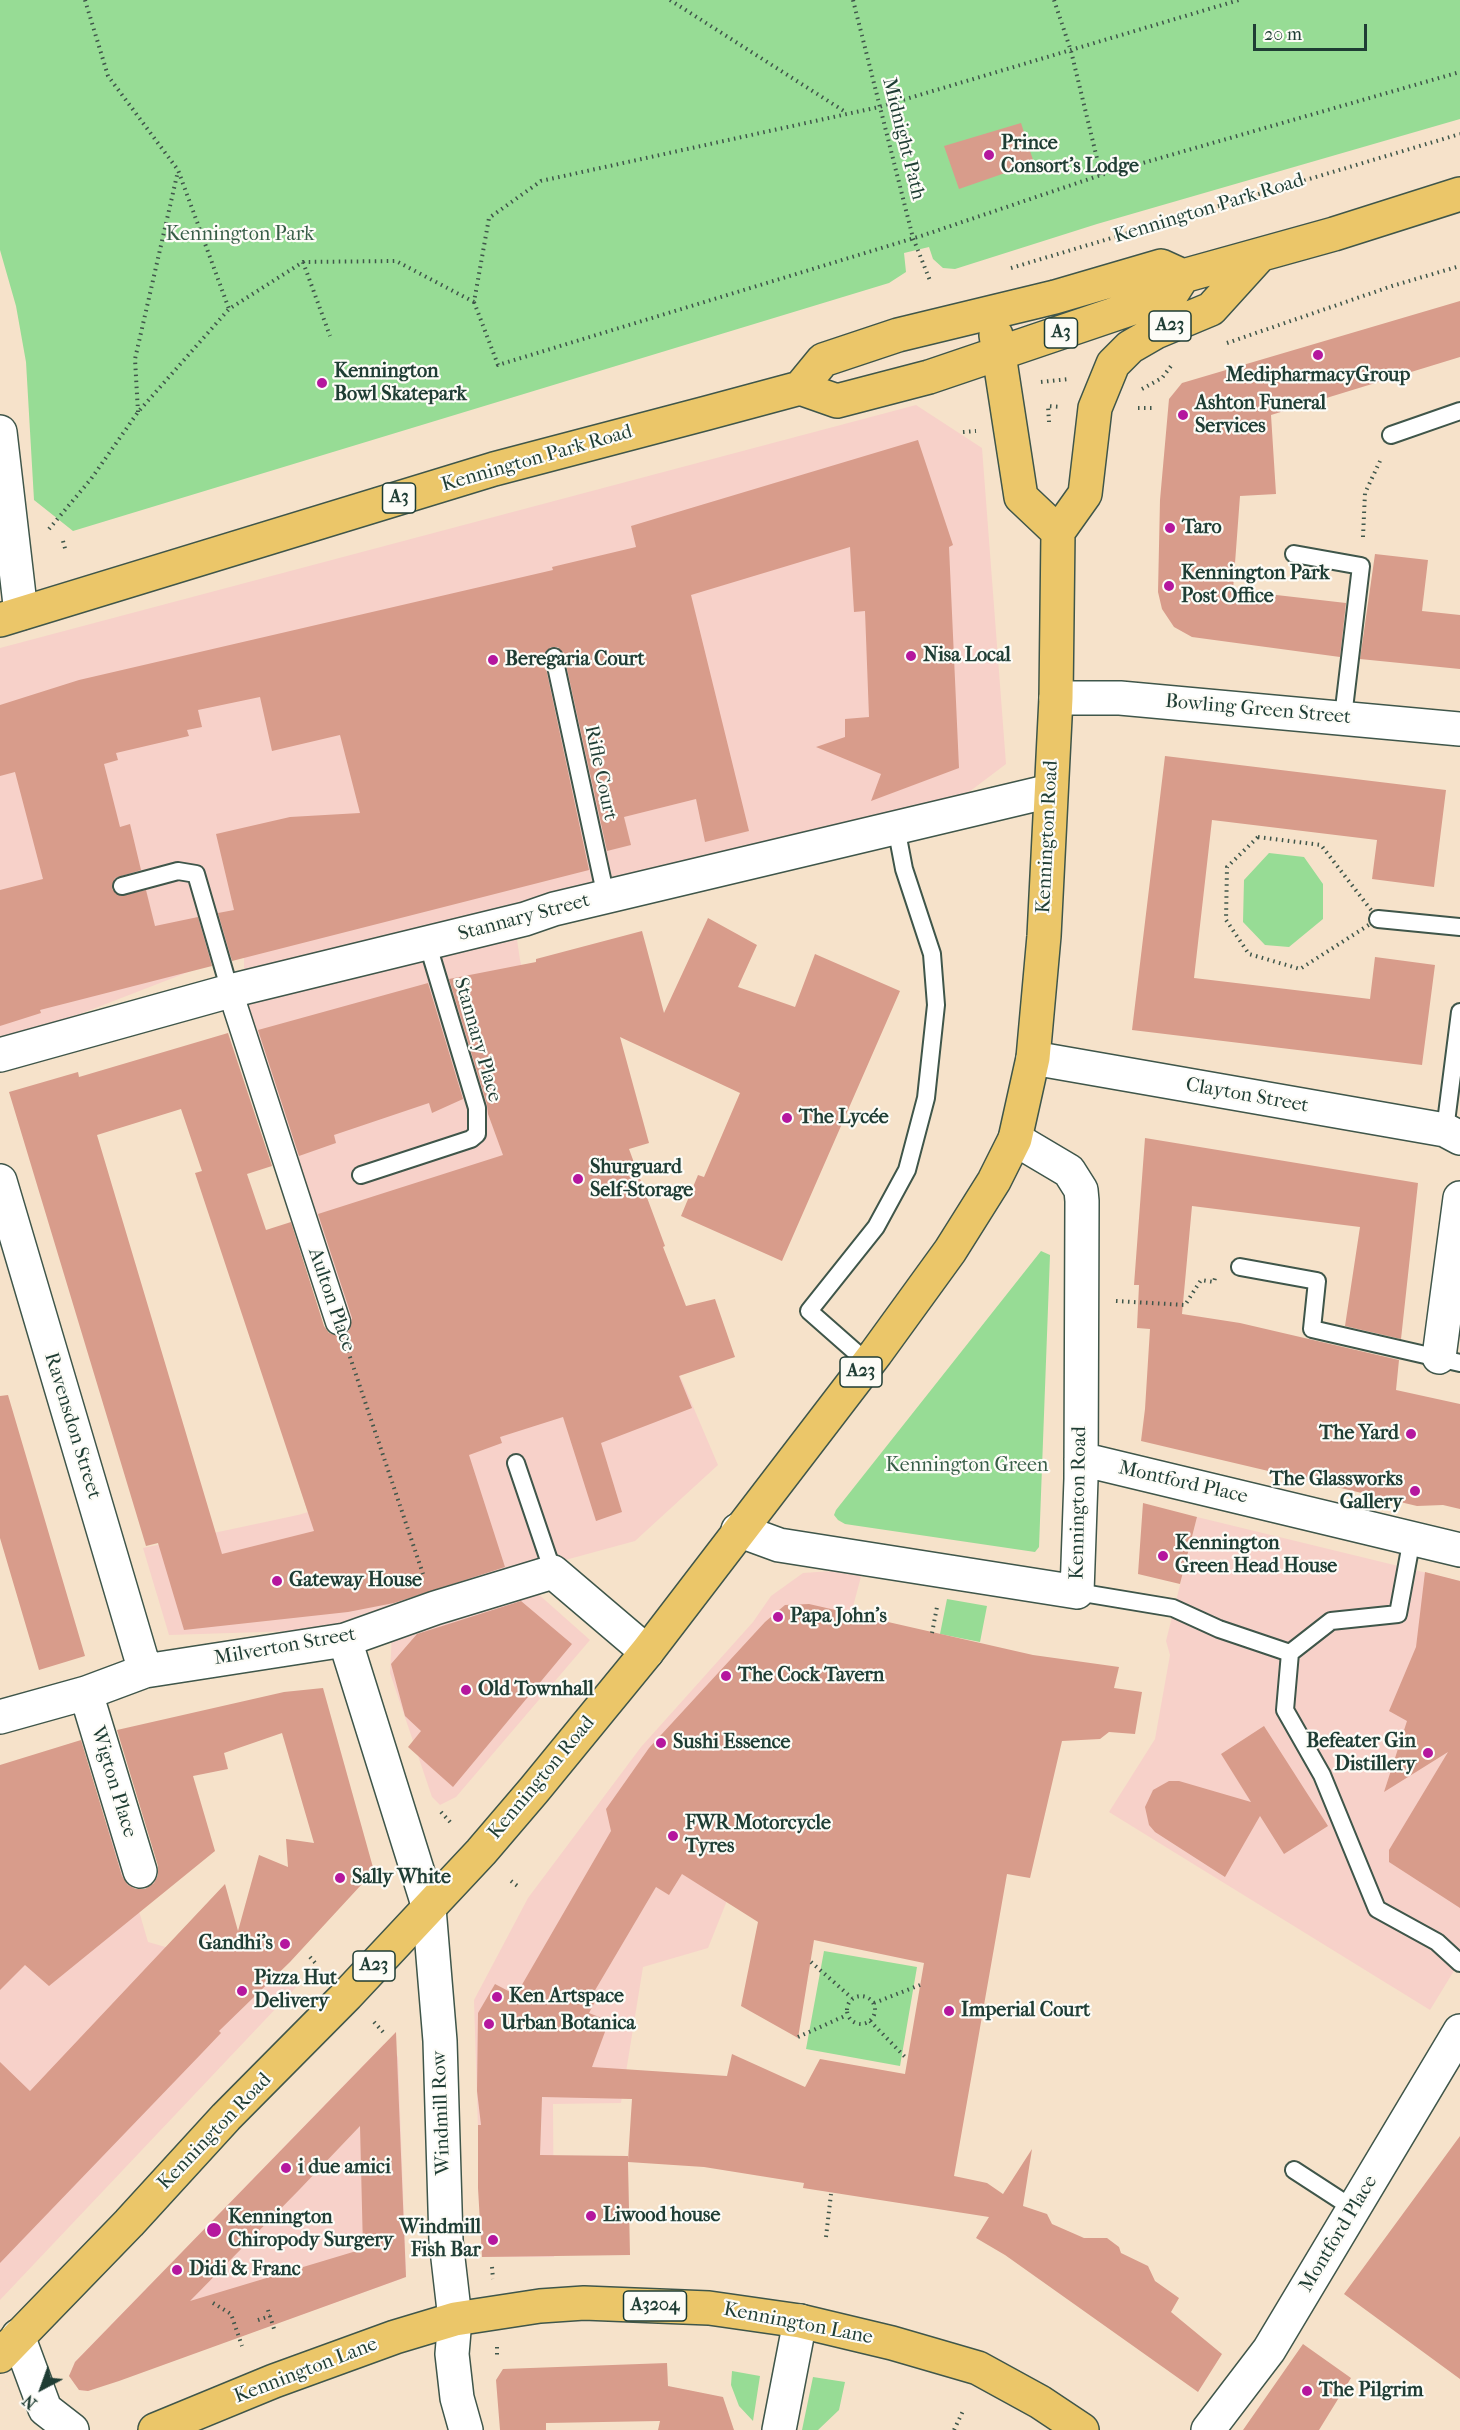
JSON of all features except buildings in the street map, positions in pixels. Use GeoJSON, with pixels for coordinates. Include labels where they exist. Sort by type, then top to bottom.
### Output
{"type":"FeatureCollection","features":[{"type":"Feature","properties":{"kind":"highway"},"geometry":{"type":"LineString","coordinates":[[1183,276],[1460,194]]}},
{"type":"Feature","properties":{"kind":"highway","name":"A23"},"geometry":{"type":"LineString","coordinates":[[1058,532],[1085,494],[1095,408],[1113,364],[1130,347],[1156,332],[1211,309],[1260,255]]}},
{"type":"Feature","properties":{"kind":"highway","name":"Kennington Park Road"},"geometry":{"type":"LineString","coordinates":[[10,616],[494,469],[800,388],[823,360],[898,335],[1084,290],[1161,266],[1183,276]]}},
{"type":"Feature","properties":{"kind":"highway","name":"A3"},"geometry":{"type":"LineString","coordinates":[[800,388],[837,401],[1000,354],[1172,295],[1183,276]]}},
{"type":"Feature","properties":{"kind":"highway"},"geometry":{"type":"LineString","coordinates":[[992,312],[1022,497],[1058,532]]}},
{"type":"Feature","properties":{"kind":"highway","name":"Kennington Road"},"geometry":{"type":"LineString","coordinates":[[9,2346],[481,1852],[647,1652],[738,1530],[868,1363],[950,1251],[994,1180],[1015,1139],[1033,1058],[1044,936],[1056,698],[1058,532]]}},
{"type":"Feature","properties":{"kind":"highway","name":"Kennington Lane"},"geometry":{"type":"LineString","coordinates":[[155,2430],[274,2381],[395,2337],[455,2319],[531,2307],[585,2304],[709,2308],[800,2320],[892,2343],[978,2367],[1040,2402],[1082,2430]]}},
{"type":"Feature","properties":{"kind":"street"},"geometry":{"type":"LineString","coordinates":[[0,432],[10,616]]}},
{"type":"Feature","properties":{"kind":"street","name":"Bowling Green Street"},"geometry":{"type":"LineString","coordinates":[[1056,698],[1120,698],[1446,727]]}},
{"type":"Feature","properties":{"kind":"street","name":"Stannary Street"},"geometry":{"type":"LineString","coordinates":[[0,1055],[230,992],[427,942],[1050,791]]}},
{"type":"Feature","properties":{"kind":"street","name":"Aulton Place"},"geometry":{"type":"LineString","coordinates":[[230,992],[338,1322]]}},
{"type":"Feature","properties":{"kind":"street","name":"Clayton Street"},"geometry":{"type":"LineString","coordinates":[[1033,1058],[1453,1134]]}},
{"type":"Feature","properties":{"kind":"street","name":"Kennington Road"},"geometry":{"type":"LineString","coordinates":[[738,1530],[779,1545],[1077,1592],[1081,1458],[1081,1190],[1069,1171],[1015,1139]]}},
{"type":"Feature","properties":{"kind":"street","name":"Ravensdon Street"},"geometry":{"type":"LineString","coordinates":[[0,1181],[145,1671]]}},
{"type":"Feature","properties":{"kind":"street"},"geometry":{"type":"LineString","coordinates":[[1449,1360],[1460,1198]]}},
{"type":"Feature","properties":{"kind":"street","name":"Montford Place"},"geometry":{"type":"LineString","coordinates":[[1081,1458],[1460,1550]]}},
{"type":"Feature","properties":{"kind":"street"},"geometry":{"type":"LineString","coordinates":[[553,1572],[647,1652]]}},
{"type":"Feature","properties":{"kind":"street","name":"Milverton Street"},"geometry":{"type":"LineString","coordinates":[[0,1717],[86,1693],[145,1671],[345,1640],[435,1608],[553,1572]]}},
{"type":"Feature","properties":{"kind":"street"},"geometry":{"type":"LineString","coordinates":[[345,1640],[429,1908]]}},
{"type":"Feature","properties":{"kind":"street","name":"Wigton Place"},"geometry":{"type":"LineString","coordinates":[[86,1693],[140,1871]]}},
{"type":"Feature","properties":{"kind":"street","name":"Windmill Row"},"geometry":{"type":"LineString","coordinates":[[429,1908],[440,2041],[446,2241],[455,2319],[452,2354],[454,2375],[466,2430]]}},
{"type":"Feature","properties":{"kind":"street","name":"Montford Place"},"geometry":{"type":"LineString","coordinates":[[1208,2430],[1269,2350],[1354,2209],[1448,2079],[1460,2031]]}},
{"type":"Feature","properties":{"kind":"street"},"geometry":{"type":"LineString","coordinates":[[779,2430],[800,2320]]}},
{"type":"Feature","properties":{"kind":"street"},"geometry":{"type":"LineString","coordinates":[[9,2346],[45,2409],[72,2430]]}},
{"type":"Feature","properties":{"kind":"lane"},"geometry":{"type":"LineString","coordinates":[[1391,435],[1460,411]]}},
{"type":"Feature","properties":{"kind":"lane"},"geometry":{"type":"LineString","coordinates":[[1294,554],[1361,566],[1343,717]]}},
{"type":"Feature","properties":{"kind":"lane","name":"Rifle Court"},"geometry":{"type":"LineString","coordinates":[[554,657],[606,897]]}},
{"type":"Feature","properties":{"kind":"lane"},"geometry":{"type":"LineString","coordinates":[[868,1363],[809,1311],[876,1227],[907,1170],[926,1098],[936,1005],[932,954],[904,868],[896,827]]}},
{"type":"Feature","properties":{"kind":"lane"},"geometry":{"type":"LineString","coordinates":[[122,886],[178,871],[196,874],[230,992]]}},
{"type":"Feature","properties":{"kind":"lane"},"geometry":{"type":"LineString","coordinates":[[1378,919],[1460,927]]}},
{"type":"Feature","properties":{"kind":"lane","name":"Stannary Place"},"geometry":{"type":"LineString","coordinates":[[361,1175],[471,1139],[477,1134],[477,1108],[427,942]]}},
{"type":"Feature","properties":{"kind":"lane"},"geometry":{"type":"LineString","coordinates":[[1453,1134],[1460,1012]]}},
{"type":"Feature","properties":{"kind":"lane"},"geometry":{"type":"LineString","coordinates":[[1240,1268],[1317,1281],[1312,1329],[1449,1360]]}},
{"type":"Feature","properties":{"kind":"lane"},"geometry":{"type":"LineString","coordinates":[[516,1463],[553,1572]]}},
{"type":"Feature","properties":{"kind":"lane"},"geometry":{"type":"LineString","coordinates":[[1412,1538],[1398,1614],[1331,1621],[1290,1653],[1285,1710],[1322,1775],[1377,1909],[1437,1942],[1460,1963]]}},
{"type":"Feature","properties":{"kind":"lane"},"geometry":{"type":"LineString","coordinates":[[1077,1592],[1173,1608],[1219,1629],[1290,1653]]}},
{"type":"Feature","properties":{"kind":"lane"},"geometry":{"type":"LineString","coordinates":[[1294,2170],[1354,2209]]}},
{"type":"Feature","properties":{"kind":"path"},"geometry":{"type":"LineString","coordinates":[[86,0],[108,76],[178,170],[230,309]]}},
{"type":"Feature","properties":{"kind":"path"},"geometry":{"type":"LineString","coordinates":[[670,0],[848,114]]}},
{"type":"Feature","properties":{"kind":"path","name":"Midnight Path"},"geometry":{"type":"LineString","coordinates":[[853,0],[913,238],[931,283]]}},
{"type":"Feature","properties":{"kind":"path"},"geometry":{"type":"LineString","coordinates":[[1054,0],[1071,51],[1101,175]]}},
{"type":"Feature","properties":{"kind":"path"},"geometry":{"type":"LineString","coordinates":[[1239,0],[879,107],[541,181],[489,218],[474,302],[498,365],[913,238],[1101,175],[1460,72]]}},
{"type":"Feature","properties":{"kind":"path","name":"Kennington Park Road"},"geometry":{"type":"LineString","coordinates":[[992,312],[989,295],[993,280],[1014,266],[1460,134]]}},
{"type":"Feature","properties":{"kind":"path"},"geometry":{"type":"LineString","coordinates":[[138,412],[135,359],[178,170]]}},
{"type":"Feature","properties":{"kind":"path"},"geometry":{"type":"LineString","coordinates":[[46,535],[56,517],[91,479],[138,412],[230,309],[303,262],[396,261],[474,302]]}},
{"type":"Feature","properties":{"kind":"path"},"geometry":{"type":"LineString","coordinates":[[303,262],[330,336]]}},
{"type":"Feature","properties":{"kind":"path"},"geometry":{"type":"LineString","coordinates":[[1219,346],[1392,286],[1460,266]]}},
{"type":"Feature","properties":{"kind":"path"},"geometry":{"type":"LineString","coordinates":[[1036,383],[1070,379]]}},
{"type":"Feature","properties":{"kind":"path"},"geometry":{"type":"LineString","coordinates":[[1049,429],[1048,406],[1062,407]]}},
{"type":"Feature","properties":{"kind":"path"},"geometry":{"type":"LineString","coordinates":[[1138,408],[1152,408]]}},
{"type":"Feature","properties":{"kind":"path"},"geometry":{"type":"LineString","coordinates":[[963,432],[976,431]]}},
{"type":"Feature","properties":{"kind":"path"},"geometry":{"type":"LineString","coordinates":[[1361,566],[1365,493],[1391,435]]}},
{"type":"Feature","properties":{"kind":"path"},"geometry":{"type":"LineString","coordinates":[[63,541],[66,552]]}},
{"type":"Feature","properties":{"kind":"path"},"geometry":{"type":"LineString","coordinates":[[1258,837],[1321,845],[1378,919],[1300,969],[1249,954],[1227,920],[1227,867],[1258,837]]}},
{"type":"Feature","properties":{"kind":"path"},"geometry":{"type":"LineString","coordinates":[[1082,1298],[1185,1305],[1201,1280],[1214,1282],[1217,1264],[1240,1268]]}},
{"type":"Feature","properties":{"kind":"path","name":"Aulton Place"},"geometry":{"type":"LineString","coordinates":[[338,1322],[435,1608]]}},
{"type":"Feature","properties":{"kind":"path"},"geometry":{"type":"LineString","coordinates":[[932,1633],[938,1604]]}},
{"type":"Feature","properties":{"kind":"path"},"geometry":{"type":"LineString","coordinates":[[441,1812],[451,1823]]}},
{"type":"Feature","properties":{"kind":"path"},"geometry":{"type":"LineString","coordinates":[[511,1881],[520,1888]]}},
{"type":"Feature","properties":{"kind":"path"},"geometry":{"type":"LineString","coordinates":[[310,1957],[318,1966]]}},
{"type":"Feature","properties":{"kind":"path"},"geometry":{"type":"LineString","coordinates":[[811,1962],[852,1998]]}},
{"type":"Feature","properties":{"kind":"path"},"geometry":{"type":"LineString","coordinates":[[873,2003],[920,1985]]}},
{"type":"Feature","properties":{"kind":"path"},"geometry":{"type":"LineString","coordinates":[[861,1995],[873,2003],[875,2013],[870,2021],[857,2024],[847,2015],[846,2006],[852,1998],[861,1995]]}},
{"type":"Feature","properties":{"kind":"path"},"geometry":{"type":"LineString","coordinates":[[798,2037],[847,2015]]}},
{"type":"Feature","properties":{"kind":"path"},"geometry":{"type":"LineString","coordinates":[[870,2021],[907,2059]]}},
{"type":"Feature","properties":{"kind":"path"},"geometry":{"type":"LineString","coordinates":[[374,2022],[383,2032]]}},
{"type":"Feature","properties":{"kind":"path"},"geometry":{"type":"LineString","coordinates":[[826,2237],[831,2194]]}},
{"type":"Feature","properties":{"kind":"path"},"geometry":{"type":"LineString","coordinates":[[492,2267],[493,2280]]}},
{"type":"Feature","properties":{"kind":"path"},"geometry":{"type":"LineString","coordinates":[[213,2302],[231,2314],[242,2346]]}},
{"type":"Feature","properties":{"kind":"path"},"geometry":{"type":"LineString","coordinates":[[268,2310],[275,2332]]}},
{"type":"Feature","properties":{"kind":"path"},"geometry":{"type":"LineString","coordinates":[[258,2320],[270,2316]]}},
{"type":"Feature","properties":{"kind":"path"},"geometry":{"type":"LineString","coordinates":[[954,2430],[963,2411]]}},
{"type":"Feature","properties":{"kind":"shaded area"},"geometry":{"type":"Polygon","coordinates":[[[916,405],[982,448],[1006,764],[965,795],[513,912],[520,960],[550,1071],[718,1465],[635,1541],[514,1574],[356,1629],[169,1635],[143,1548],[298,1515],[366,1495],[376,1486],[244,1008],[244,959],[240,952],[0,1045],[0,648],[916,405]]]}},
{"type":"Feature","properties":{"kind":"shaded area"},"geometry":{"type":"Polygon","coordinates":[[[1197,1517],[1460,1581],[1460,1961],[1430,2010],[1109,1812],[1155,1739],[1170,1655],[1166,1641],[1197,1517]]]}},
{"type":"Feature","properties":{"kind":"shaded area"},"geometry":{"type":"Polygon","coordinates":[[[863,1569],[851,1614],[758,1823],[708,1948],[643,1967],[621,2103],[553,2104],[554,2257],[482,2257],[474,2000],[528,1898],[641,1747],[753,1622],[771,1596],[803,1573],[863,1569]]]}},
{"type":"Feature","properties":{"kind":"shaded area","name":"Old Townhall"},"geometry":{"type":"Polygon","coordinates":[[[528,1585],[590,1640],[456,1797],[440,1805],[432,1797],[390,1673],[392,1633],[528,1585]]]}},
{"type":"Feature","properties":{"kind":"shaded area"},"geometry":{"type":"Polygon","coordinates":[[[113,1822],[148,1942],[298,1985],[0,2300],[0,1858],[113,1822]]]}},
{"type":"Feature","properties":{"kind":"shaded area"},"geometry":{"type":"Polygon","coordinates":[[[384,2044],[393,2049],[398,2057],[406,2273],[401,2279],[88,2391],[79,2390],[69,2376],[75,2362],[384,2044]]]}},
{"type":"Feature","properties":{"kind":"green space","name":"Kennington Park"},"geometry":{"type":"Polygon","coordinates":[[[0,0],[1460,0],[1460,119],[1097,224],[955,269],[943,268],[933,259],[929,247],[904,253],[906,272],[889,283],[73,531],[34,500],[26,362],[16,306],[0,250],[0,0]]]}},
{"type":"Feature","properties":{"kind":"green space"},"geometry":{"type":"Polygon","coordinates":[[[1269,853],[1304,857],[1323,884],[1323,919],[1289,947],[1265,945],[1243,922],[1244,880],[1269,853]]]}},
{"type":"Feature","properties":{"kind":"green space","name":"Kennington Green"},"geometry":{"type":"Polygon","coordinates":[[[1041,1251],[1050,1255],[1039,1547],[1035,1552],[845,1524],[838,1520],[834,1515],[836,1510],[1041,1251]]]}},
{"type":"Feature","properties":{"kind":"green space"},"geometry":{"type":"Polygon","coordinates":[[[947,1599],[987,1606],[980,1642],[940,1634],[947,1599]]]}},
{"type":"Feature","properties":{"kind":"green space"},"geometry":{"type":"Polygon","coordinates":[[[824,1951],[917,1967],[900,2066],[806,2049],[824,1951]]]}},
{"type":"Feature","properties":{"kind":"green space"},"geometry":{"type":"Polygon","coordinates":[[[732,2371],[760,2376],[753,2421],[739,2406],[731,2385],[732,2371]]]}},
{"type":"Feature","properties":{"kind":"green space"},"geometry":{"type":"Polygon","coordinates":[[[813,2377],[845,2382],[839,2410],[818,2430],[802,2430],[813,2377]]]}},
{"type":"Feature","properties":{"kind":"place","name":"Prince Consort's Lodge"},"geometry":{"type":"Point","coordinates":[989,155]}},
{"type":"Feature","properties":{"kind":"place","name":"MedipharmacyGroup"},"geometry":{"type":"Point","coordinates":[1318,355]}},
{"type":"Feature","properties":{"kind":"place","name":"Kennington Bowl Skatepark"},"geometry":{"type":"Point","coordinates":[322,383]}},
{"type":"Feature","properties":{"kind":"place","name":"Ashton Funeral Services"},"geometry":{"type":"Point","coordinates":[1183,415]}},
{"type":"Feature","properties":{"kind":"place","name":"Taro"},"geometry":{"type":"Point","coordinates":[1170,528]}},
{"type":"Feature","properties":{"kind":"place","name":"Kennington Park Post Office"},"geometry":{"type":"Point","coordinates":[1169,586]}},
{"type":"Feature","properties":{"kind":"place","name":"Nisa Local"},"geometry":{"type":"Point","coordinates":[911,656]}},
{"type":"Feature","properties":{"kind":"place","name":"Beregaria Court"},"geometry":{"type":"Point","coordinates":[493,660]}},
{"type":"Feature","properties":{"kind":"place","name":"The Lycée"},"geometry":{"type":"Point","coordinates":[787,1118]}},
{"type":"Feature","properties":{"kind":"place","name":"Shurguard Self-Storage"},"geometry":{"type":"Point","coordinates":[578,1179]}},
{"type":"Feature","properties":{"kind":"place","name":"The Yard"},"geometry":{"type":"Point","coordinates":[1411,1434]}},
{"type":"Feature","properties":{"kind":"place","name":"The Glassworks Gallery"},"geometry":{"type":"Point","coordinates":[1415,1491]}},
{"type":"Feature","properties":{"kind":"place","name":"Kennington Green Head House"},"geometry":{"type":"Point","coordinates":[1163,1556]}},
{"type":"Feature","properties":{"kind":"place","name":"Gateway House"},"geometry":{"type":"Point","coordinates":[277,1581]}},
{"type":"Feature","properties":{"kind":"place","name":"Papa John's"},"geometry":{"type":"Point","coordinates":[778,1617]}},
{"type":"Feature","properties":{"kind":"place","name":"The Cock Tavern"},"geometry":{"type":"Point","coordinates":[726,1676]}},
{"type":"Feature","properties":{"kind":"place","name":"Old Townhall"},"geometry":{"type":"Point","coordinates":[466,1690]}},
{"type":"Feature","properties":{"kind":"place","name":"Sushi Essence"},"geometry":{"type":"Point","coordinates":[661,1743]}},
{"type":"Feature","properties":{"kind":"place","name":"Befeater Gin Distillery"},"geometry":{"type":"Point","coordinates":[1428,1753]}},
{"type":"Feature","properties":{"kind":"place","name":"FWR Motorcycle Tyres"},"geometry":{"type":"Point","coordinates":[673,1836]}},
{"type":"Feature","properties":{"kind":"place","name":"Sally White"},"geometry":{"type":"Point","coordinates":[340,1878]}},
{"type":"Feature","properties":{"kind":"place","name":"Gandhi's"},"geometry":{"type":"Point","coordinates":[285,1944]}},
{"type":"Feature","properties":{"kind":"place","name":"Pizza Hut Delivery"},"geometry":{"type":"Point","coordinates":[242,1991]}},
{"type":"Feature","properties":{"kind":"place","name":"Ken Artspace"},"geometry":{"type":"Point","coordinates":[497,1997]}},
{"type":"Feature","properties":{"kind":"place","name":"Imperial Court"},"geometry":{"type":"Point","coordinates":[949,2011]}},
{"type":"Feature","properties":{"kind":"place","name":"Urban Botanica"},"geometry":{"type":"Point","coordinates":[489,2024]}},
{"type":"Feature","properties":{"kind":"place","name":"i due amici"},"geometry":{"type":"Point","coordinates":[286,2168]}},
{"type":"Feature","properties":{"kind":"place","name":"Liwood house"},"geometry":{"type":"Point","coordinates":[591,2216]}},
{"type":"Feature","properties":{"kind":"place","name":"Kennington Chiropody Surgery"},"geometry":{"type":"Point","coordinates":[214,2230]}},
{"type":"Feature","properties":{"kind":"place","name":"Windmill Fish Bar"},"geometry":{"type":"Point","coordinates":[493,2240]}},
{"type":"Feature","properties":{"kind":"place","name":"Didi & Franc"},"geometry":{"type":"Point","coordinates":[177,2270]}},
{"type":"Feature","properties":{"kind":"place","name":"The Pilgrim"},"geometry":{"type":"Point","coordinates":[1307,2391]}}]}
